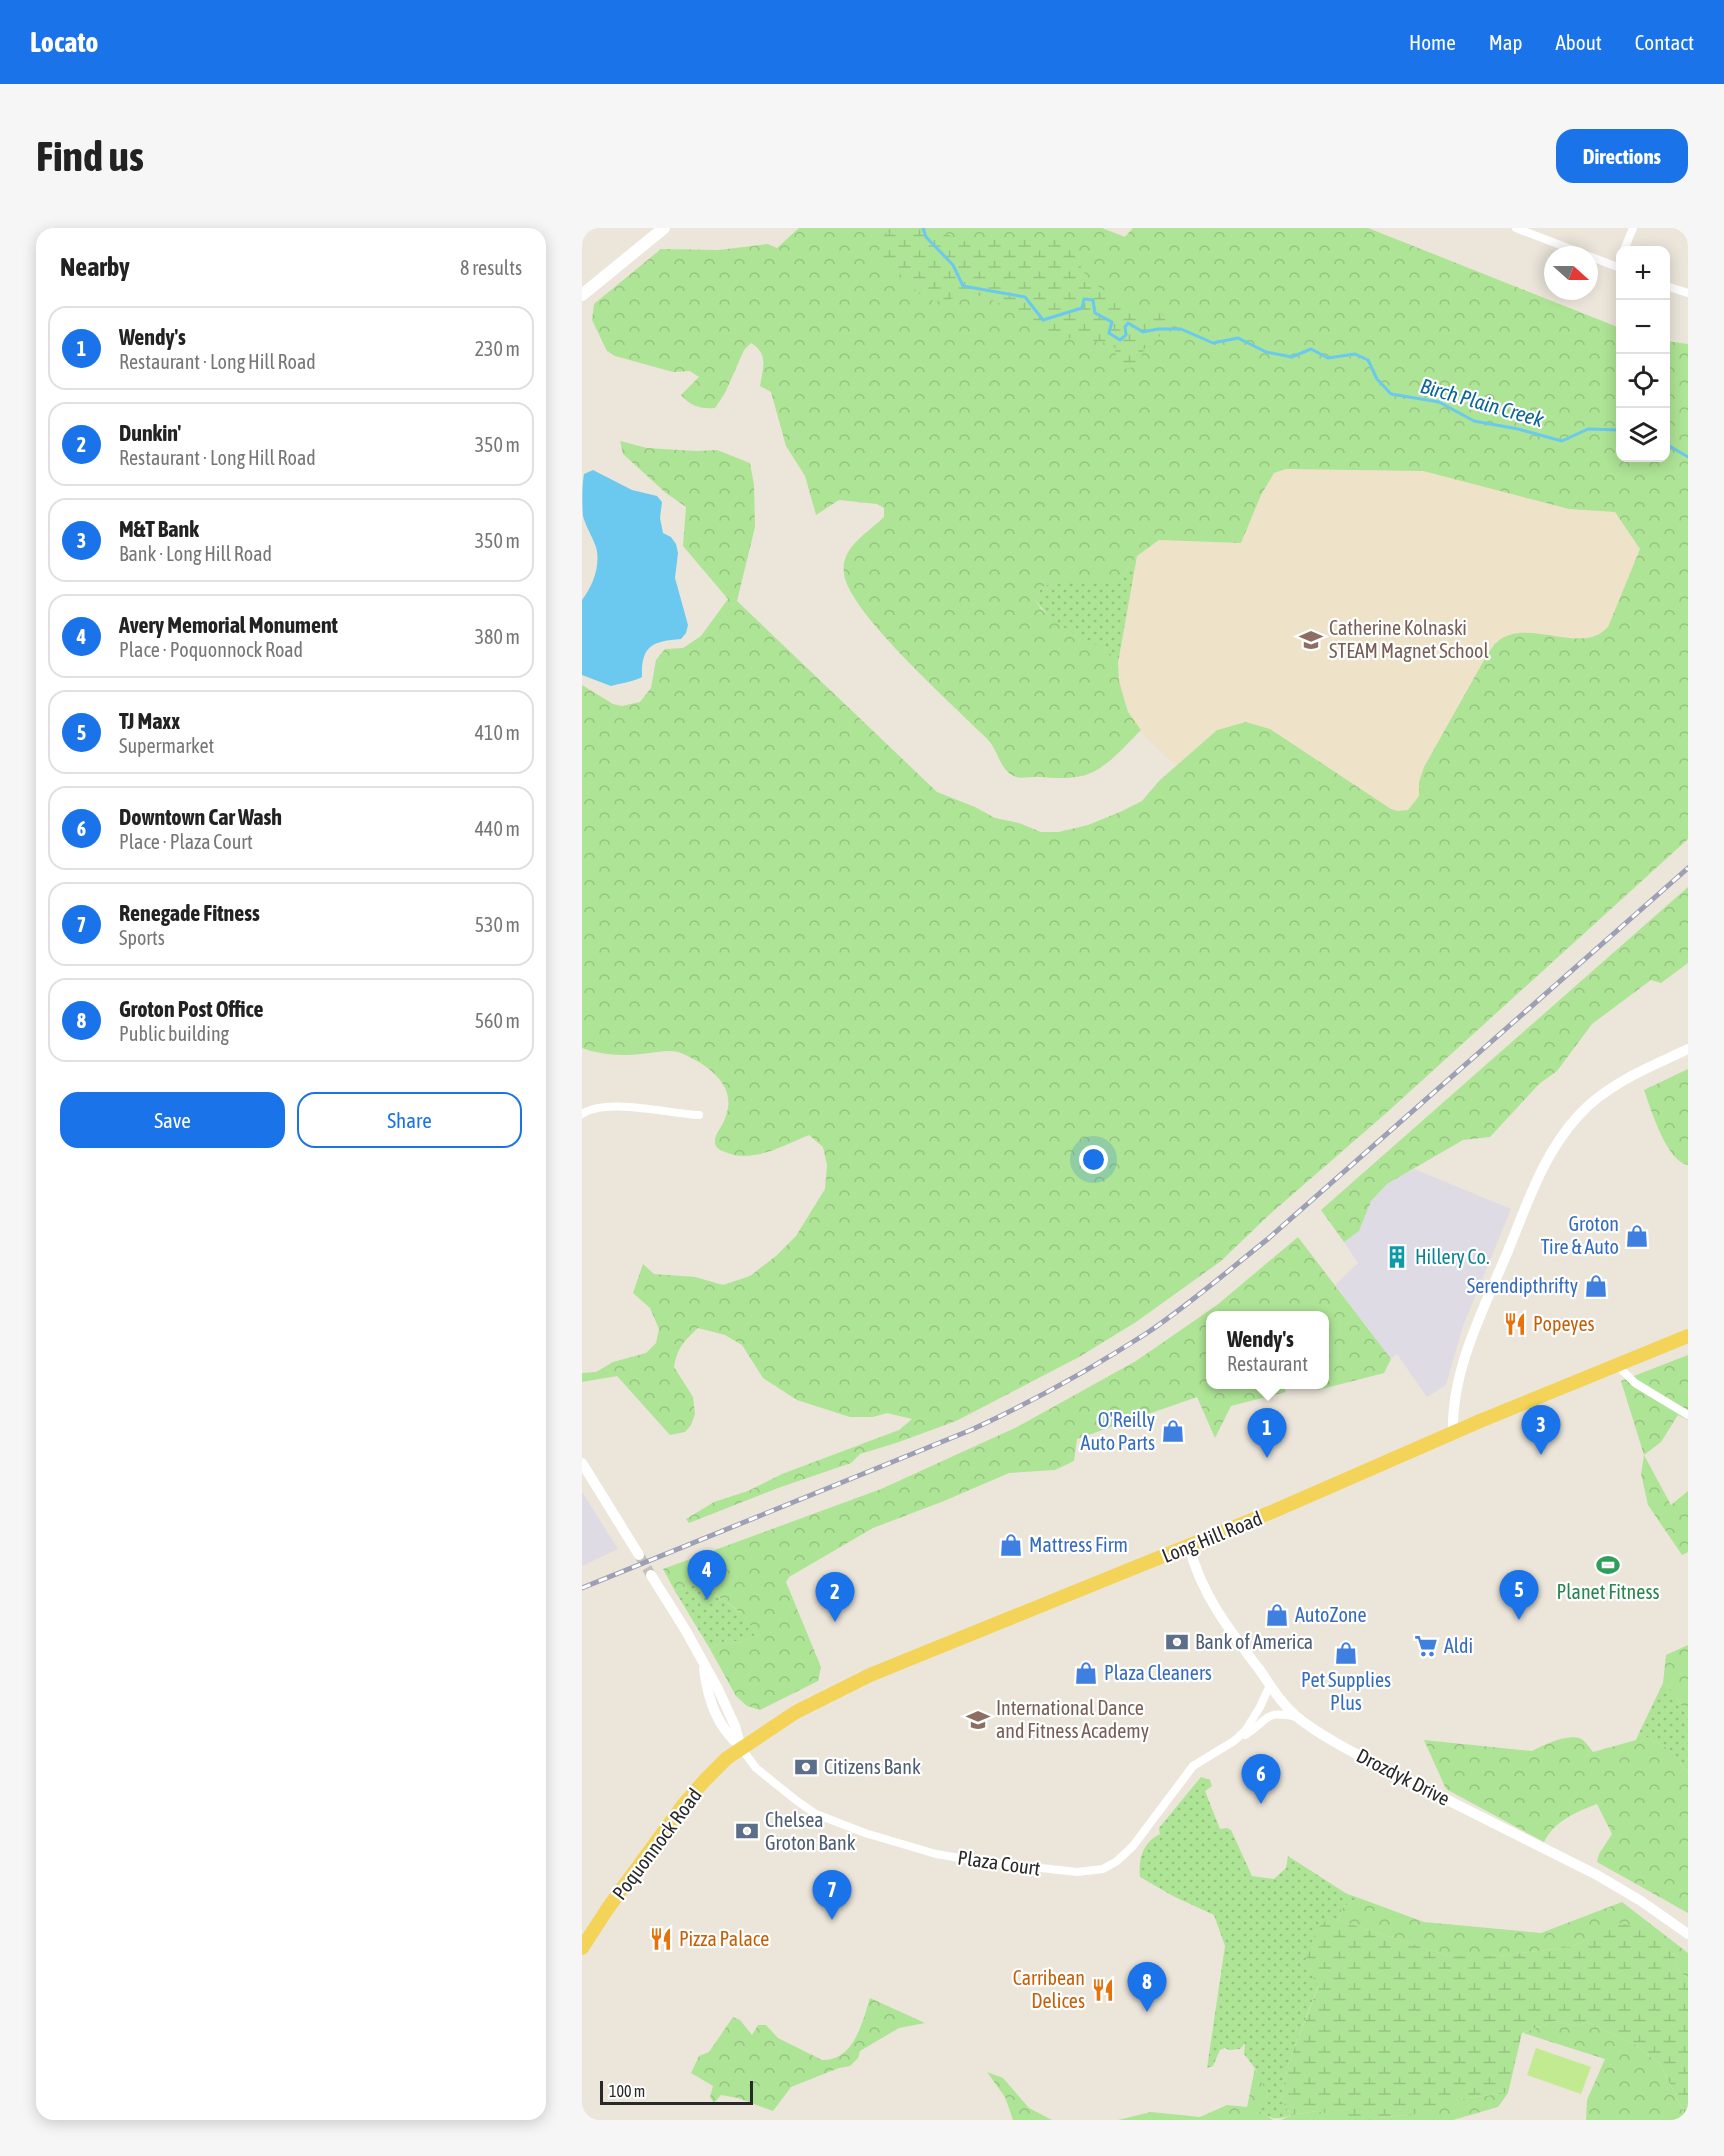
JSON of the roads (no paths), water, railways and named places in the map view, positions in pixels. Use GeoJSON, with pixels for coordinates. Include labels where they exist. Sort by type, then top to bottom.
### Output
{"type":"FeatureCollection","features":[{"type":"Feature","properties":{"kind":"main road"},"geometry":{"type":"LineString","coordinates":[[582,295],[664,228]]}},
{"type":"Feature","properties":{"kind":"main road","name":"Long Hill Road"},"geometry":{"type":"LineString","coordinates":[[741,1748],[796,1712],[870,1675],[1189,1546],[1688,1336]]}},
{"type":"Feature","properties":{"kind":"main road","name":"Poquonnock Road"},"geometry":{"type":"LineString","coordinates":[[582,1948],[608,1908],[684,1804],[727,1758],[741,1748]]}},
{"type":"Feature","properties":{"kind":"street"},"geometry":{"type":"LineString","coordinates":[[1516,228],[1562,246]]}},
{"type":"Feature","properties":{"kind":"street"},"geometry":{"type":"LineString","coordinates":[[1626,246],[1633,228]]}},
{"type":"Feature","properties":{"kind":"street"},"geometry":{"type":"LineString","coordinates":[[1598,259],[1616,263]]}},
{"type":"Feature","properties":{"kind":"street"},"geometry":{"type":"LineString","coordinates":[[1670,287],[1688,292]]}},
{"type":"Feature","properties":{"kind":"street"},"geometry":{"type":"LineString","coordinates":[[1453,1433],[1454,1401],[1473,1336],[1537,1182],[1555,1145],[1580,1113],[1610,1089],[1688,1050]]}},
{"type":"Feature","properties":{"kind":"street"},"geometry":{"type":"LineString","coordinates":[[582,1114],[588,1110],[611,1106],[699,1115]]}},
{"type":"Feature","properties":{"kind":"street"},"geometry":{"type":"LineString","coordinates":[[1617,1365],[1635,1383],[1688,1415]]}},
{"type":"Feature","properties":{"kind":"street"},"geometry":{"type":"LineString","coordinates":[[582,1463],[639,1555]]}},
{"type":"Feature","properties":{"kind":"street","name":"Drozdyk Drive"},"geometry":{"type":"LineString","coordinates":[[1189,1546],[1194,1567],[1216,1611],[1275,1695],[1299,1718],[1362,1757],[1597,1875],[1688,1935]]}},
{"type":"Feature","properties":{"kind":"street"},"geometry":{"type":"LineString","coordinates":[[651,1575],[718,1689],[741,1748]]}},
{"type":"Feature","properties":{"kind":"street","name":"Plaza Court"},"geometry":{"type":"LineString","coordinates":[[1234,1742],[1252,1722],[1270,1685]]}},
{"type":"Feature","properties":{"kind":"street","name":"Plaza Court"},"geometry":{"type":"LineString","coordinates":[[741,1748],[756,1768],[782,1791],[816,1814],[838,1824],[936,1854],[1019,1867],[1077,1872],[1103,1869],[1117,1861],[1133,1846],[1192,1766],[1252,1731],[1270,1715],[1280,1713],[1299,1718]]}},
{"type":"Feature","properties":{"kind":"water"},"geometry":{"type":"Polygon","coordinates":[[[593,470],[632,490],[657,496],[662,502],[660,518],[663,533],[671,537],[676,544],[678,553],[675,578],[688,625],[681,639],[655,644],[646,652],[643,659],[642,677],[611,686],[582,675],[582,600],[593,582],[597,568],[596,547],[583,516],[584,474],[593,470]]]}},
{"type":"Feature","properties":{"kind":"waterway","name":"Birch Plain Creek"},"geometry":{"type":"LineString","coordinates":[[923,228],[926,237],[953,265],[963,286],[1025,297],[1043,320],[1082,308],[1084,299],[1093,300],[1095,313],[1112,322],[1109,333],[1120,340],[1126,335],[1125,327],[1128,323],[1143,332],[1158,329],[1181,329],[1213,343],[1238,338],[1266,352],[1292,357],[1311,349],[1328,358],[1355,354],[1368,360],[1377,379],[1391,394],[1439,402],[1474,421],[1518,429],[1562,441],[1588,429],[1616,430]]}},
{"type":"Feature","properties":{"kind":"waterway","name":"Birch Plain Creek"},"geometry":{"type":"LineString","coordinates":[[1670,446],[1688,457]]}},
{"type":"Feature","properties":{"kind":"tunnel"},"geometry":{"type":"LineString","coordinates":[[639,1555],[651,1575]]}},
{"type":"Feature","properties":{"kind":"railway"},"geometry":{"type":"LineString","coordinates":[[582,1588],[971,1430],[1061,1385],[1147,1333],[1194,1299],[1269,1238],[1688,868]]}},
{"type":"Feature","properties":{"kind":"place","name":"Catherine Kolnaski STEAM Magnet School"},"geometry":{"type":"Point","coordinates":[1311,640]}},
{"type":"Feature","properties":{"kind":"place","name":"Groton Tire & Auto"},"geometry":{"type":"Point","coordinates":[1637,1236]}},
{"type":"Feature","properties":{"kind":"place","name":"Hillery Co."},"geometry":{"type":"Point","coordinates":[1397,1257]}},
{"type":"Feature","properties":{"kind":"place","name":"Serendipthrifty"},"geometry":{"type":"Point","coordinates":[1596,1286]}},
{"type":"Feature","properties":{"kind":"place","name":"Popeyes"},"geometry":{"type":"Point","coordinates":[1515,1324]}},
{"type":"Feature","properties":{"kind":"place","name":"O'Reilly Auto Parts"},"geometry":{"type":"Point","coordinates":[1173,1431]}},
{"type":"Feature","properties":{"kind":"place","name":"M&T Bank"},"geometry":{"type":"Point","coordinates":[1541,1455]}},
{"type":"Feature","properties":{"kind":"place","name":"Wendy's"},"geometry":{"type":"Point","coordinates":[1267,1458]}},
{"type":"Feature","properties":{"kind":"place","name":"Mattress Firm"},"geometry":{"type":"Point","coordinates":[1011,1545]}},
{"type":"Feature","properties":{"kind":"place","name":"Planet Fitness"},"geometry":{"type":"Point","coordinates":[1608,1565]}},
{"type":"Feature","properties":{"kind":"place","name":"Avery Memorial Monument"},"geometry":{"type":"Point","coordinates":[707,1600]}},
{"type":"Feature","properties":{"kind":"place","name":"AutoZone"},"geometry":{"type":"Point","coordinates":[1277,1615]}},
{"type":"Feature","properties":{"kind":"place","name":"TJ Maxx"},"geometry":{"type":"Point","coordinates":[1519,1620]}},
{"type":"Feature","properties":{"kind":"place","name":"Dunkin'"},"geometry":{"type":"Point","coordinates":[835,1622]}},
{"type":"Feature","properties":{"kind":"place","name":"Bank of America"},"geometry":{"type":"Point","coordinates":[1177,1642]}},
{"type":"Feature","properties":{"kind":"place","name":"Aldi"},"geometry":{"type":"Point","coordinates":[1426,1646]}},
{"type":"Feature","properties":{"kind":"place","name":"Pet Supplies Plus"},"geometry":{"type":"Point","coordinates":[1346,1653]}},
{"type":"Feature","properties":{"kind":"place","name":"Plaza Cleaners"},"geometry":{"type":"Point","coordinates":[1086,1673]}},
{"type":"Feature","properties":{"kind":"place","name":"International Dance and Fitness Academy"},"geometry":{"type":"Point","coordinates":[978,1720]}},
{"type":"Feature","properties":{"kind":"place","name":"Citizens Bank"},"geometry":{"type":"Point","coordinates":[806,1767]}},
{"type":"Feature","properties":{"kind":"place","name":"Downtown Car Wash"},"geometry":{"type":"Point","coordinates":[1261,1804]}},
{"type":"Feature","properties":{"kind":"place","name":"Chelsea Groton Bank"},"geometry":{"type":"Point","coordinates":[747,1831]}},
{"type":"Feature","properties":{"kind":"place","name":"Renegade Fitness"},"geometry":{"type":"Point","coordinates":[832,1920]}},
{"type":"Feature","properties":{"kind":"place","name":"Pizza Palace"},"geometry":{"type":"Point","coordinates":[661,1939]}},
{"type":"Feature","properties":{"kind":"place","name":"Carribean Delices"},"geometry":{"type":"Point","coordinates":[1103,1990]}},
{"type":"Feature","properties":{"kind":"place","name":"Groton Post Office"},"geometry":{"type":"Point","coordinates":[1147,2012]}}]}
